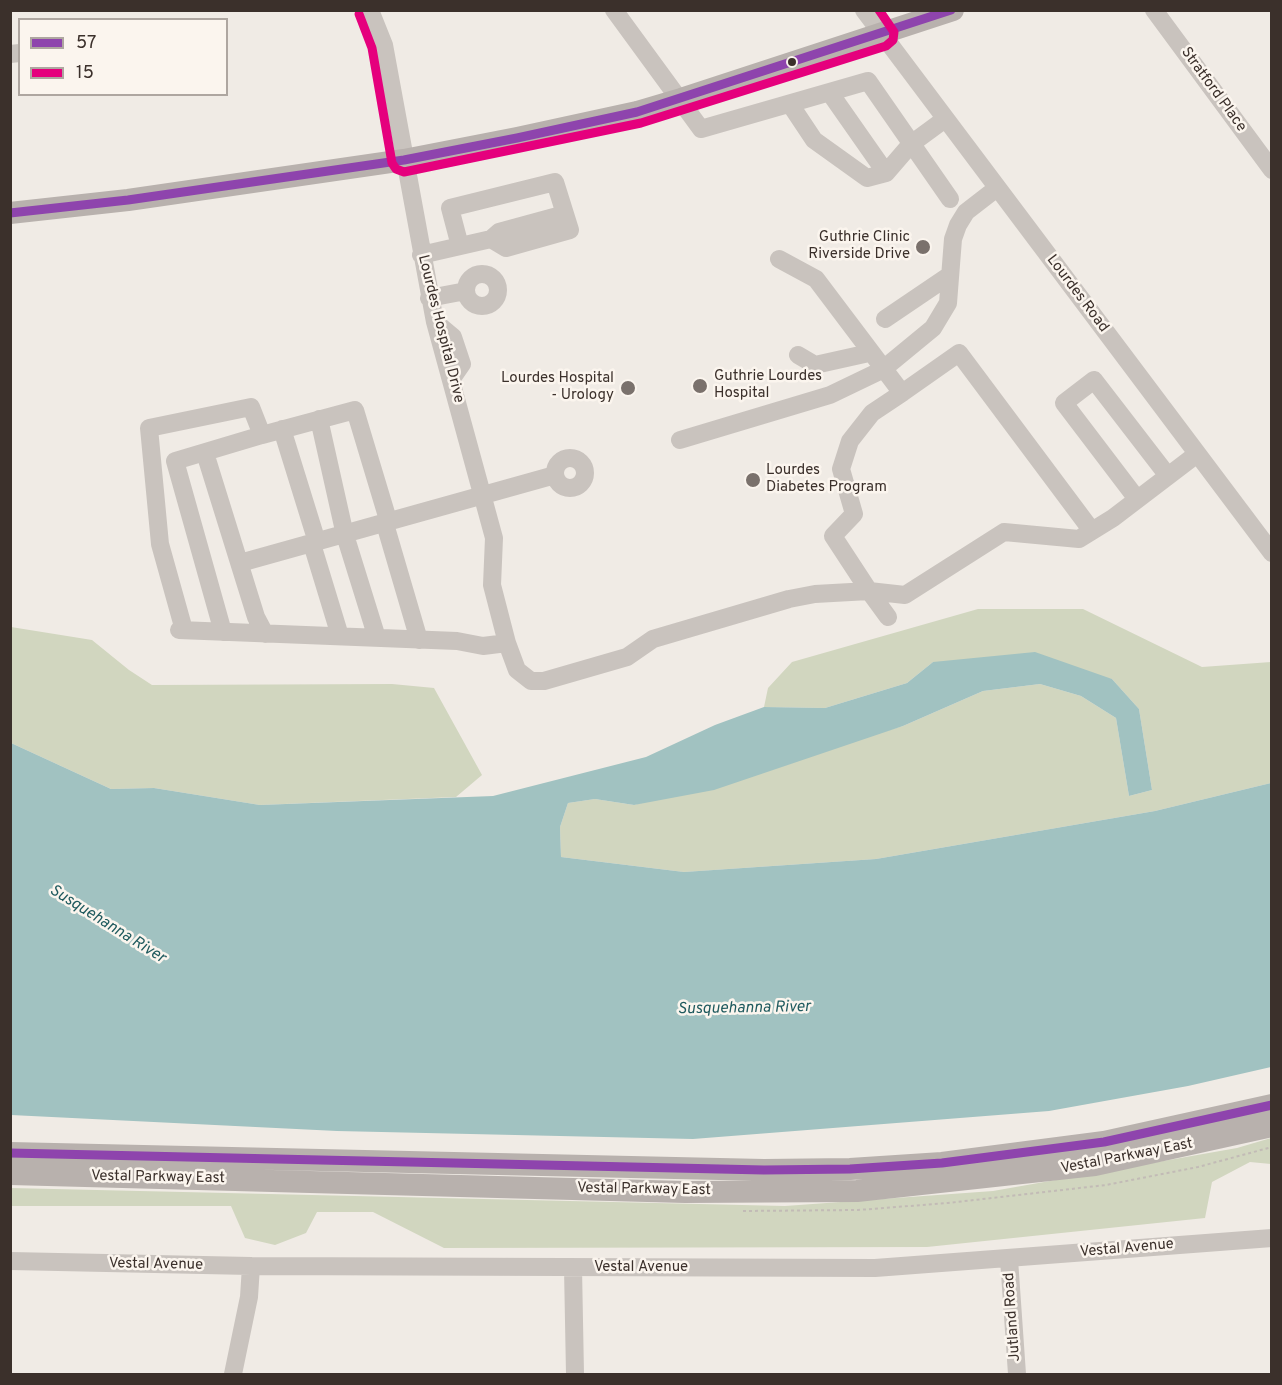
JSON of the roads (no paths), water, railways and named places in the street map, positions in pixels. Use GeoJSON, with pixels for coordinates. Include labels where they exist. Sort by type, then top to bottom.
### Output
{"type":"FeatureCollection","features":[{"type":"Feature","properties":{"kind":"main road"},"geometry":{"type":"LineString","coordinates":[[10,213],[128,200],[405,160],[561,129],[681,99],[953,10]]}},
{"type":"Feature","properties":{"kind":"main road","name":"Vestal Parkway East"},"geometry":{"type":"LineString","coordinates":[[10,1153],[752,1170],[850,1168],[942,1163],[1094,1143],[1174,1128],[1272,1105]]}},
{"type":"Feature","properties":{"kind":"main road","name":"Vestal Parkway East"},"geometry":{"type":"LineString","coordinates":[[10,1174],[685,1192],[857,1191],[1095,1165],[1272,1126]]}},
{"type":"Feature","properties":{"kind":"street","name":"Lourdes Hospital Drive"},"geometry":{"type":"LineString","coordinates":[[370,10],[384,45],[429,298],[484,497],[495,548],[492,585],[507,643],[517,670],[531,681],[544,681],[584,663],[627,657],[653,639],[779,602],[815,594],[869,591]]}},
{"type":"Feature","properties":{"kind":"street"},"geometry":{"type":"LineString","coordinates":[[614,10],[681,99],[700,129],[867,81],[950,200]]}},
{"type":"Feature","properties":{"kind":"street","name":"Lourdes Road"},"geometry":{"type":"LineString","coordinates":[[864,10],[1272,553]]}},
{"type":"Feature","properties":{"kind":"street","name":"Stratford Place"},"geometry":{"type":"LineString","coordinates":[[1154,10],[1272,170]]}},
{"type":"Feature","properties":{"kind":"street"},"geometry":{"type":"LineString","coordinates":[[830,93],[886,172]]}},
{"type":"Feature","properties":{"kind":"street"},"geometry":{"type":"LineString","coordinates":[[789,105],[814,140],[863,176],[872,178],[886,172],[911,144],[945,118]]}},
{"type":"Feature","properties":{"kind":"street"},"geometry":{"type":"LineString","coordinates":[[421,255],[491,239],[499,232],[565,214],[555,182],[450,208],[460,246]]}},
{"type":"Feature","properties":{"kind":"street"},"geometry":{"type":"LineString","coordinates":[[680,441],[830,395],[882,370],[933,328],[948,303],[953,239],[958,225],[966,212],[997,188]]}},
{"type":"Feature","properties":{"kind":"street"},"geometry":{"type":"LineString","coordinates":[[779,259],[816,279],[882,370],[902,393]]}},
{"type":"Feature","properties":{"kind":"street"},"geometry":{"type":"LineString","coordinates":[[885,320],[950,275]]}},
{"type":"Feature","properties":{"kind":"street"},"geometry":{"type":"LineString","coordinates":[[429,298],[466,291]]}},
{"type":"Feature","properties":{"kind":"street"},"geometry":{"type":"LineString","coordinates":[[798,355],[815,365],[869,352]]}},
{"type":"Feature","properties":{"kind":"street"},"geometry":{"type":"LineString","coordinates":[[888,617],[833,536],[854,514],[841,469],[850,441],[872,413],[959,353],[1092,531]]}},
{"type":"Feature","properties":{"kind":"street"},"geometry":{"type":"LineString","coordinates":[[1137,499],[1064,403],[1094,380],[1168,476]]}},
{"type":"Feature","properties":{"kind":"street"},"geometry":{"type":"LineString","coordinates":[[262,435],[251,407],[149,428],[160,544],[181,630],[457,641],[483,646],[507,643]]}},
{"type":"Feature","properties":{"kind":"street"},"geometry":{"type":"LineString","coordinates":[[152,465],[205,453],[282,429],[355,410],[419,640]]}},
{"type":"Feature","properties":{"kind":"street"},"geometry":{"type":"LineString","coordinates":[[318,419],[345,535],[377,638]]}},
{"type":"Feature","properties":{"kind":"street"},"geometry":{"type":"LineString","coordinates":[[282,429],[340,636]]}},
{"type":"Feature","properties":{"kind":"street"},"geometry":{"type":"LineString","coordinates":[[205,453],[256,617],[265,634]]}},
{"type":"Feature","properties":{"kind":"street"},"geometry":{"type":"LineString","coordinates":[[869,591],[905,595],[1004,532],[1079,539],[1197,454]]}},
{"type":"Feature","properties":{"kind":"street"},"geometry":{"type":"LineString","coordinates":[[175,461],[223,632]]}},
{"type":"Feature","properties":{"kind":"street"},"geometry":{"type":"LineString","coordinates":[[240,563],[555,476]]}},
{"type":"Feature","properties":{"kind":"street","name":"Vestal Avenue"},"geometry":{"type":"LineString","coordinates":[[10,1261],[251,1266],[875,1268],[1272,1238]]}},
{"type":"Feature","properties":{"kind":"street","name":"Jutland Road"},"geometry":{"type":"LineString","coordinates":[[1009,1259],[1017,1374]]}},
{"type":"Feature","properties":{"kind":"street"},"geometry":{"type":"LineString","coordinates":[[233,1374],[249,1297],[251,1266]]}},
{"type":"Feature","properties":{"kind":"street"},"geometry":{"type":"LineString","coordinates":[[573,1268],[575,1374]]}},
{"type":"Feature","properties":{"kind":"water","name":"Susquehanna River"},"geometry":{"type":"Polygon","coordinates":[[[1035,652],[1112,679],[1139,709],[1152,790],[1129,796],[1116,718],[1081,696],[1040,684],[983,691],[903,726],[714,790],[634,805],[595,799],[568,803],[560,827],[561,857],[684,872],[876,859],[1155,811],[1271,783],[1271,1067],[1188,1086],[1049,1111],[693,1139],[337,1131],[11,1115],[11,743],[111,789],[154,788],[260,805],[493,796],[646,757],[715,725],[764,707],[825,708],[907,683],[933,662],[1035,652]]]}},
{"type":"Feature","properties":{"kind":"place","name":"Guthrie Clinic Riverside Drive"},"geometry":{"type":"Point","coordinates":[923,247]}},
{"type":"Feature","properties":{"kind":"place","name":"Guthrie Lourdes Hospital"},"geometry":{"type":"Point","coordinates":[700,386]}},
{"type":"Feature","properties":{"kind":"place","name":"Lourdes Hospital - Urology"},"geometry":{"type":"Point","coordinates":[628,388]}},
{"type":"Feature","properties":{"kind":"place","name":"Lourdes Diabetes Program"},"geometry":{"type":"Point","coordinates":[753,480]}}]}
